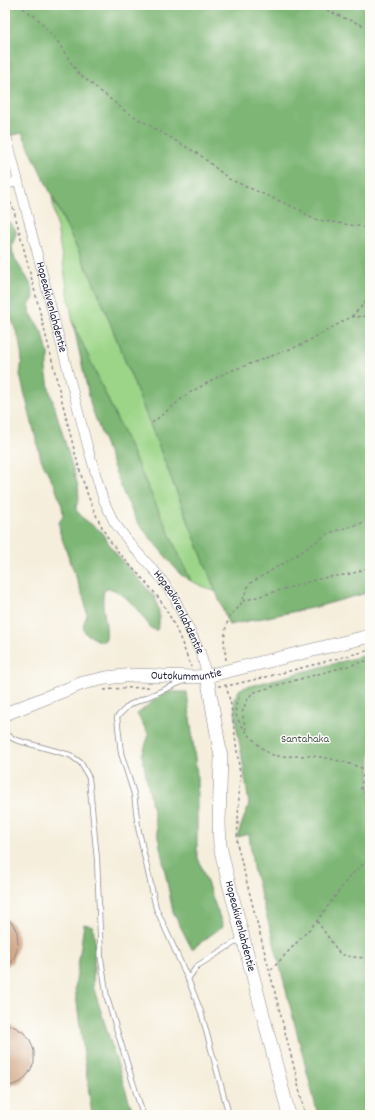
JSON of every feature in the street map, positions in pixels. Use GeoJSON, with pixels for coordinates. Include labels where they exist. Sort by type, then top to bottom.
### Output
{"type":"FeatureCollection","features":[{"type":"Feature","properties":{"kind":"street","name":"Hopeakivenlahdentie"},"geometry":{"type":"LineString","coordinates":[[5,130],[86,441],[103,499],[114,522],[160,577],[174,597],[201,654],[204,680],[221,757],[219,823],[220,846],[289,1115]]}},
{"type":"Feature","properties":{"kind":"street"},"geometry":{"type":"LineString","coordinates":[[5,184],[18,182]]}},
{"type":"Feature","properties":{"kind":"street","name":"Outokummuntie"},"geometry":{"type":"LineString","coordinates":[[5,714],[83,683],[106,678],[133,675],[204,680],[224,672],[370,636]]}},
{"type":"Feature","properties":{"kind":"lane"},"geometry":{"type":"LineString","coordinates":[[204,680],[169,687],[129,705],[117,716],[121,753],[134,794],[138,827],[156,908],[201,1012],[229,1115]]}},
{"type":"Feature","properties":{"kind":"lane"},"geometry":{"type":"LineString","coordinates":[[5,734],[16,740],[70,755],[81,763],[89,778],[98,875],[101,960],[106,990],[143,1115]]}},
{"type":"Feature","properties":{"kind":"lane"},"geometry":{"type":"LineString","coordinates":[[188,979],[197,966],[243,937]]}},
{"type":"Feature","properties":{"kind":"path"},"geometry":{"type":"LineString","coordinates":[[18,5],[37,18],[57,41],[78,73],[125,111],[200,155],[229,179],[300,210],[313,219],[370,228]]}},
{"type":"Feature","properties":{"kind":"path"},"geometry":{"type":"LineString","coordinates":[[316,5],[370,28]]}},
{"type":"Feature","properties":{"kind":"path"},"geometry":{"type":"LineString","coordinates":[[152,423],[189,393],[225,373],[301,345],[351,317],[370,298]]}},
{"type":"Feature","properties":{"kind":"path"},"geometry":{"type":"LineString","coordinates":[[351,317],[370,316]]}},
{"type":"Feature","properties":{"kind":"path"},"geometry":{"type":"LineString","coordinates":[[224,672],[226,656],[224,642],[226,626],[230,616],[240,606],[249,584],[292,558],[329,532],[362,523],[370,518]]}},
{"type":"Feature","properties":{"kind":"path"},"geometry":{"type":"LineString","coordinates":[[242,601],[322,578],[351,574],[370,567]]}},
{"type":"Feature","properties":{"kind":"path"},"geometry":{"type":"LineString","coordinates":[[204,680],[226,685],[262,678],[370,650]]}},
{"type":"Feature","properties":{"kind":"path"},"geometry":{"type":"LineString","coordinates":[[247,732],[242,713],[246,702],[252,693],[370,660]]}},
{"type":"Feature","properties":{"kind":"path"},"geometry":{"type":"LineString","coordinates":[[226,685],[231,705],[240,774],[237,844],[270,970],[304,1115]]}},
{"type":"Feature","properties":{"kind":"path"},"geometry":{"type":"LineString","coordinates":[[102,690],[169,687]]}},
{"type":"Feature","properties":{"kind":"path"},"geometry":{"type":"LineString","coordinates":[[239,697],[236,704],[236,718],[259,745],[268,752],[274,755],[314,756],[345,762],[370,771]]}},
{"type":"Feature","properties":{"kind":"path"},"geometry":{"type":"LineString","coordinates":[[370,765],[363,776],[361,789],[370,796]]}},
{"type":"Feature","properties":{"kind":"path"},"geometry":{"type":"LineString","coordinates":[[270,970],[317,921],[350,876],[370,858]]}},
{"type":"Feature","properties":{"kind":"path"},"geometry":{"type":"LineString","coordinates":[[317,921],[340,954],[352,957],[370,958]]}},
{"type":"Feature","properties":{"kind":"green space"},"geometry":{"type":"Polygon","coordinates":[[[5,5],[370,5],[370,592],[316,607],[229,625],[98,292],[22,133],[5,137],[5,5]]]}},
{"type":"Feature","properties":{"kind":"green space"},"geometry":{"type":"Polygon","coordinates":[[[52,197],[98,292],[216,592],[191,581],[73,323],[52,197]]]}},
{"type":"Feature","properties":{"kind":"green space"},"geometry":{"type":"Polygon","coordinates":[[[5,219],[15,229],[16,233],[12,248],[13,254],[31,285],[34,298],[29,305],[30,312],[43,334],[49,358],[46,368],[49,388],[78,486],[79,499],[76,510],[84,519],[102,532],[112,549],[155,597],[159,612],[159,625],[157,630],[152,629],[128,599],[122,594],[108,588],[104,591],[103,597],[106,638],[104,641],[99,641],[85,633],[83,625],[87,615],[85,602],[60,533],[59,523],[63,515],[62,506],[55,487],[41,459],[20,375],[22,359],[19,339],[5,302],[5,219]]]}},
{"type":"Feature","properties":{"kind":"green space"},"geometry":{"type":"Polygon","coordinates":[[[73,323],[191,581],[180,574],[138,523],[124,495],[91,406],[73,323]]]}},
{"type":"Feature","properties":{"kind":"green space","name":"Santahaka"},"geometry":{"type":"Polygon","coordinates":[[[370,654],[370,1115],[318,1115],[272,935],[253,868],[249,834],[237,837],[249,804],[237,730],[234,699],[240,689],[370,654]]]}},
{"type":"Feature","properties":{"kind":"green space"},"geometry":{"type":"Polygon","coordinates":[[[165,692],[187,692],[197,775],[197,855],[223,926],[192,949],[173,912],[142,755],[149,735],[137,714],[165,692]]]}},
{"type":"Feature","properties":{"kind":"green space"},"geometry":{"type":"Polygon","coordinates":[[[84,924],[93,926],[95,943],[93,986],[129,1101],[135,1115],[92,1115],[75,988],[84,924]]]}},
{"type":"Feature","properties":{"kind":"building"},"geometry":{"type":"Polygon","coordinates":[[[5,917],[12,923],[17,932],[18,943],[12,962],[5,968],[5,917]]]}},
{"type":"Feature","properties":{"kind":"building"},"geometry":{"type":"Polygon","coordinates":[[[5,1025],[13,1026],[23,1032],[30,1040],[34,1051],[34,1063],[29,1073],[21,1082],[5,1087],[5,1025]]]}}]}
